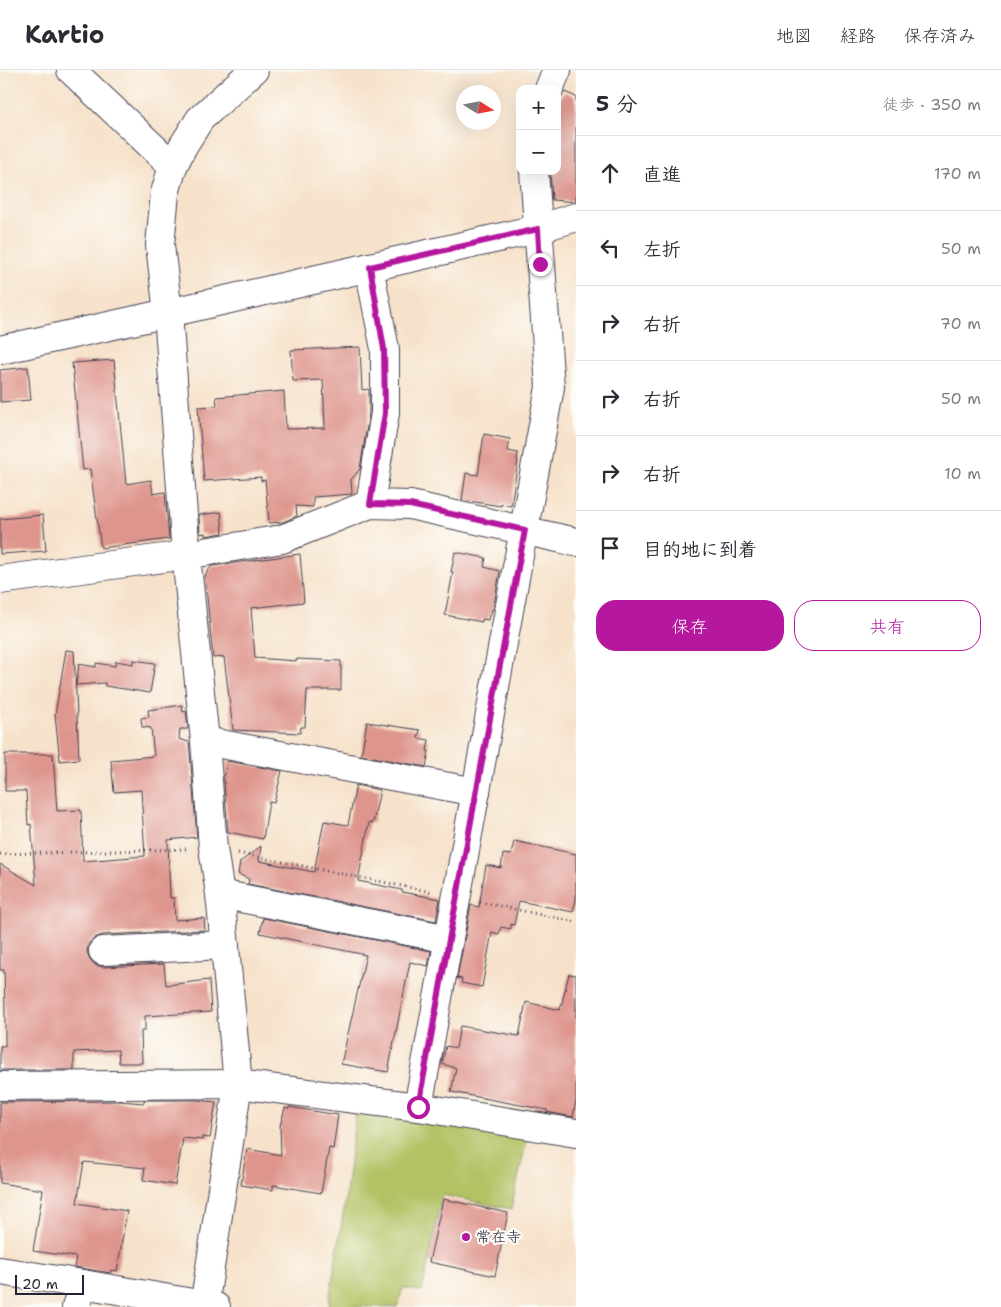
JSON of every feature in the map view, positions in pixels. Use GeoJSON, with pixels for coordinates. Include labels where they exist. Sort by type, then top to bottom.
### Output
{"type":"FeatureCollection","features":[{"type":"Feature","properties":{"kind":"street"},"geometry":{"type":"LineString","coordinates":[[71,70],[173,166]]}},
{"type":"Feature","properties":{"kind":"street"},"geometry":{"type":"LineString","coordinates":[[0,1271],[79,1295],[208,1306],[238,1084],[220,894],[213,848],[205,741],[186,555],[168,313],[160,245],[165,193],[173,166],[183,146],[200,119],[254,70]]}},
{"type":"Feature","properties":{"kind":"street"},"geometry":{"type":"LineString","coordinates":[[551,85],[557,70]]}},
{"type":"Feature","properties":{"kind":"street"},"geometry":{"type":"LineString","coordinates":[[418,1107],[550,387],[534,175]]}},
{"type":"Feature","properties":{"kind":"street"},"geometry":{"type":"LineString","coordinates":[[0,350],[538,229],[576,217]]}},
{"type":"Feature","properties":{"kind":"street"},"geometry":{"type":"LineString","coordinates":[[370,267],[384,349],[385,404],[370,504]]}},
{"type":"Feature","properties":{"kind":"street"},"geometry":{"type":"LineString","coordinates":[[0,580],[186,555],[282,539],[370,504],[410,505],[576,542]]}},
{"type":"Feature","properties":{"kind":"street"},"geometry":{"type":"LineString","coordinates":[[205,741],[476,792]]}},
{"type":"Feature","properties":{"kind":"street"},"geometry":{"type":"LineString","coordinates":[[220,894],[449,939]]}},
{"type":"Feature","properties":{"kind":"street"},"geometry":{"type":"LineString","coordinates":[[103,951],[225,946]]}},
{"type":"Feature","properties":{"kind":"street"},"geometry":{"type":"LineString","coordinates":[[0,1086],[238,1084],[418,1107],[576,1133]]}},
{"type":"Feature","properties":{"kind":"path"},"geometry":{"type":"LineString","coordinates":[[0,854],[213,848],[457,896],[576,922]]}},
{"type":"Feature","properties":{"kind":"green space"},"geometry":{"type":"Polygon","coordinates":[[[356,1110],[528,1135],[511,1209],[442,1195],[422,1292],[403,1288],[397,1307],[328,1307],[345,1202],[356,1110]]]}},
{"type":"Feature","properties":{"kind":"building"},"geometry":{"type":"Polygon","coordinates":[[[565,92],[576,97],[576,202],[552,200],[550,175],[561,175],[561,97],[565,92]]]}},
{"type":"Feature","properties":{"kind":"building"},"geometry":{"type":"Polygon","coordinates":[[[360,347],[362,390],[369,389],[369,413],[360,469],[351,480],[352,494],[313,497],[313,507],[296,506],[297,516],[283,522],[269,523],[265,480],[261,481],[261,477],[204,481],[198,407],[217,406],[216,397],[284,391],[286,429],[325,428],[323,380],[293,381],[291,350],[360,347]]]}},
{"type":"Feature","properties":{"kind":"building"},"geometry":{"type":"Polygon","coordinates":[[[114,360],[126,484],[151,480],[153,494],[165,492],[169,539],[101,548],[90,469],[83,470],[72,363],[114,360]]]}},
{"type":"Feature","properties":{"kind":"building"},"geometry":{"type":"Polygon","coordinates":[[[28,367],[31,400],[0,402],[0,370],[28,367]]]}},
{"type":"Feature","properties":{"kind":"building"},"geometry":{"type":"Polygon","coordinates":[[[484,434],[510,439],[508,451],[518,453],[511,506],[462,500],[466,473],[478,475],[484,434]]]}},
{"type":"Feature","properties":{"kind":"building"},"geometry":{"type":"Polygon","coordinates":[[[221,512],[223,533],[205,536],[205,533],[200,534],[199,515],[221,512]]]}},
{"type":"Feature","properties":{"kind":"building"},"geometry":{"type":"Polygon","coordinates":[[[43,515],[46,551],[0,554],[0,519],[43,515]]]}},
{"type":"Feature","properties":{"kind":"building"},"geometry":{"type":"Polygon","coordinates":[[[455,552],[486,558],[484,567],[500,571],[493,610],[488,620],[482,619],[482,622],[445,615],[455,552]]]}},
{"type":"Feature","properties":{"kind":"building"},"geometry":{"type":"Polygon","coordinates":[[[300,554],[304,602],[251,608],[255,658],[297,661],[297,659],[341,661],[341,690],[307,690],[305,727],[301,727],[300,733],[233,730],[224,657],[213,658],[205,576],[212,566],[300,554]]]}},
{"type":"Feature","properties":{"kind":"building"},"geometry":{"type":"Polygon","coordinates":[[[66,650],[74,651],[79,759],[60,761],[55,715],[66,650]]]}},
{"type":"Feature","properties":{"kind":"building"},"geometry":{"type":"Polygon","coordinates":[[[133,660],[155,663],[150,693],[105,686],[105,683],[76,685],[79,664],[96,667],[96,663],[115,666],[116,661],[133,664],[133,660]]]}},
{"type":"Feature","properties":{"kind":"building"},"geometry":{"type":"Polygon","coordinates":[[[182,705],[183,712],[186,711],[188,729],[180,729],[179,739],[189,742],[197,837],[168,840],[170,898],[174,898],[175,920],[204,918],[205,930],[102,935],[89,943],[87,952],[95,965],[103,967],[164,964],[166,985],[209,980],[211,1012],[145,1016],[145,1031],[141,1031],[142,1063],[119,1063],[118,1050],[74,1052],[74,1070],[0,1070],[0,1046],[5,1046],[5,1008],[4,970],[0,970],[0,864],[36,885],[31,824],[28,825],[26,791],[5,791],[5,754],[53,754],[57,811],[81,810],[83,861],[145,856],[141,790],[114,792],[111,760],[154,756],[151,728],[142,727],[141,718],[149,717],[148,710],[182,705]]]}},
{"type":"Feature","properties":{"kind":"building"},"geometry":{"type":"Polygon","coordinates":[[[367,722],[420,730],[418,738],[429,740],[426,767],[361,755],[367,722]]]}},
{"type":"Feature","properties":{"kind":"building"},"geometry":{"type":"Polygon","coordinates":[[[227,761],[282,771],[274,803],[269,802],[263,839],[228,832],[224,781],[227,761]]]}},
{"type":"Feature","properties":{"kind":"building"},"geometry":{"type":"Polygon","coordinates":[[[356,785],[380,790],[373,823],[369,822],[358,881],[440,899],[436,921],[248,884],[249,879],[238,874],[240,862],[261,846],[259,861],[314,872],[324,821],[348,825],[356,785]]]}},
{"type":"Feature","properties":{"kind":"building"},"geometry":{"type":"Polygon","coordinates":[[[514,841],[576,854],[576,899],[573,912],[519,901],[514,925],[511,924],[511,929],[501,927],[499,934],[492,932],[482,987],[461,983],[462,979],[457,978],[471,905],[479,907],[486,865],[501,868],[503,854],[511,855],[514,841]]]}},
{"type":"Feature","properties":{"kind":"building"},"geometry":{"type":"Polygon","coordinates":[[[263,918],[431,951],[428,966],[410,962],[388,1072],[341,1064],[366,955],[260,933],[263,918]]]}},
{"type":"Feature","properties":{"kind":"building"},"geometry":{"type":"Polygon","coordinates":[[[569,974],[576,975],[576,1101],[573,1117],[547,1112],[547,1110],[451,1092],[456,1068],[442,1064],[446,1046],[456,1048],[460,1026],[519,1036],[526,1002],[560,1010],[569,974]]]}},
{"type":"Feature","properties":{"kind":"building"},"geometry":{"type":"Polygon","coordinates":[[[144,1100],[216,1102],[210,1138],[202,1137],[202,1140],[183,1138],[175,1185],[143,1180],[145,1168],[84,1162],[77,1203],[127,1211],[117,1271],[111,1270],[110,1273],[74,1267],[76,1257],[33,1251],[43,1190],[0,1183],[0,1102],[120,1101],[144,1103],[144,1100]]]}},
{"type":"Feature","properties":{"kind":"building"},"geometry":{"type":"Polygon","coordinates":[[[289,1107],[338,1115],[333,1149],[329,1148],[321,1193],[273,1185],[273,1190],[241,1185],[247,1149],[281,1155],[280,1126],[285,1108],[289,1109],[289,1107]]]}},
{"type":"Feature","properties":{"kind":"building"},"geometry":{"type":"Polygon","coordinates":[[[443,1199],[508,1213],[495,1276],[429,1262],[443,1199]]]}},
{"type":"Feature","properties":{"kind":"place","name":"常在寺"},"geometry":{"type":"Point","coordinates":[466,1237]}},
{"type":"Feature","properties":{"kind":"route"},"geometry":{"type":"LineString","coordinates":[[418,1107],[525,530],[410,505],[370,504],[385,413],[384,349],[370,267],[538,229],[540,264]]}}]}
